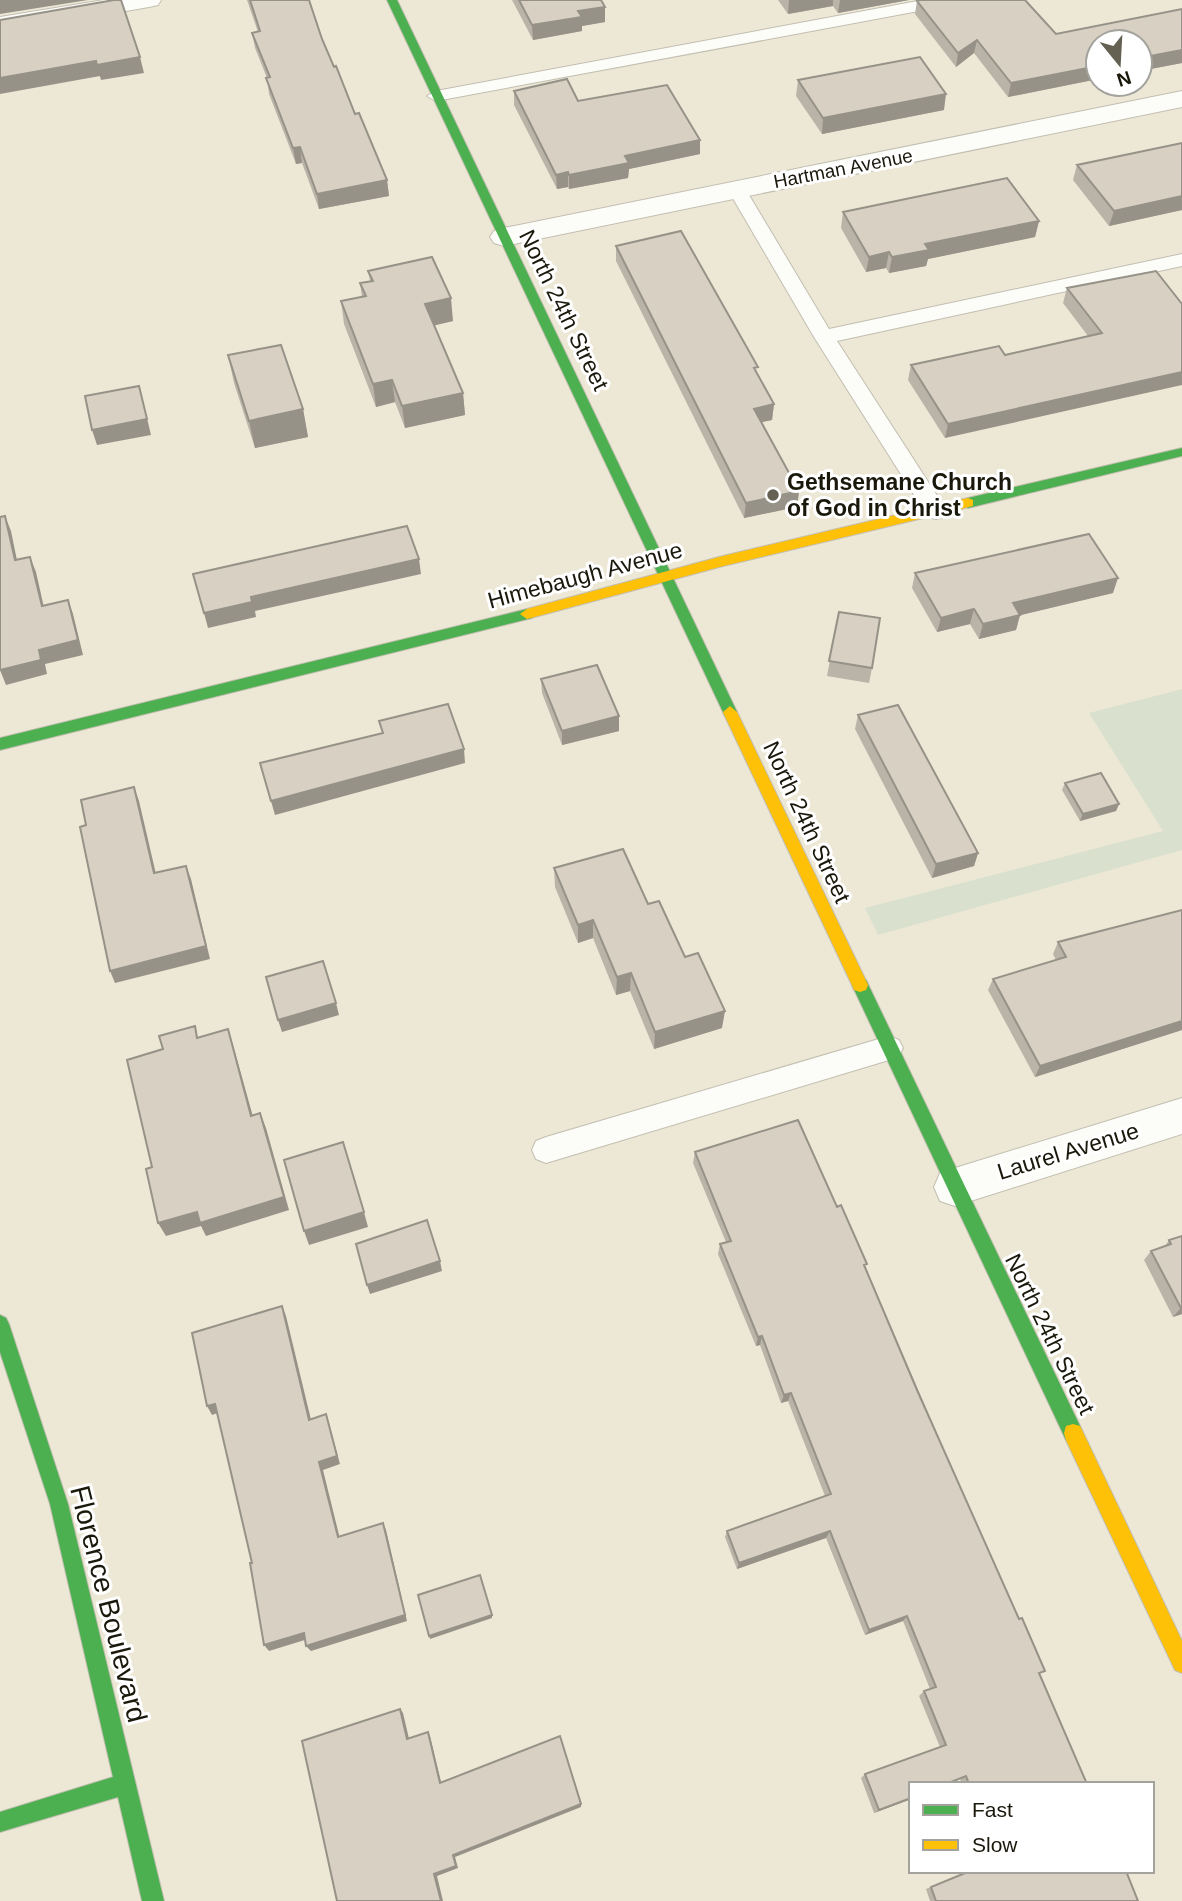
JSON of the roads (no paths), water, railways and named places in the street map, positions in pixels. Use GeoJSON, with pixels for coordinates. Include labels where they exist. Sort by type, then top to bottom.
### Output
{"type":"FeatureCollection","features":[{"type":"Feature","properties":{"kind":"street"},"geometry":{"type":"LineString","coordinates":[[0,25],[149,0]]}},
{"type":"Feature","properties":{"kind":"street","name":"North 24th Street"},"geometry":{"type":"LineString","coordinates":[[391,0],[1182,1663]]}},
{"type":"Feature","properties":{"kind":"street","name":"Hartman Avenue"},"geometry":{"type":"LineString","coordinates":[[503,237],[1182,99]]}},
{"type":"Feature","properties":{"kind":"street","name":"Himebaugh Avenue"},"geometry":{"type":"LineString","coordinates":[[0,744],[594,598],[723,561],[1182,452]]}},
{"type":"Feature","properties":{"kind":"street","name":"Laurel Avenue"},"geometry":{"type":"LineString","coordinates":[[955,1186],[1182,1116]]}},
{"type":"Feature","properties":{"kind":"street","name":"Florence Boulevard"},"geometry":{"type":"LineString","coordinates":[[0,1324],[50,1474],[153,1901]]}},
{"type":"Feature","properties":{"kind":"street"},"geometry":{"type":"LineString","coordinates":[[0,1822],[126,1784]]}},
{"type":"Feature","properties":{"kind":"lane"},"geometry":{"type":"LineString","coordinates":[[436,96],[951,0]]}},
{"type":"Feature","properties":{"kind":"lane"},"geometry":{"type":"LineString","coordinates":[[737,190],[824,337],[936,511]]}},
{"type":"Feature","properties":{"kind":"lane"},"geometry":{"type":"LineString","coordinates":[[824,337],[1182,260]]}},
{"type":"Feature","properties":{"kind":"lane"},"geometry":{"type":"LineString","coordinates":[[546,1150],[889,1048]]}},
{"type":"Feature","properties":{"kind":"place","name":"Gethsemane Church of God in Christ"},"geometry":{"type":"Point","coordinates":[773,495]}}]}
